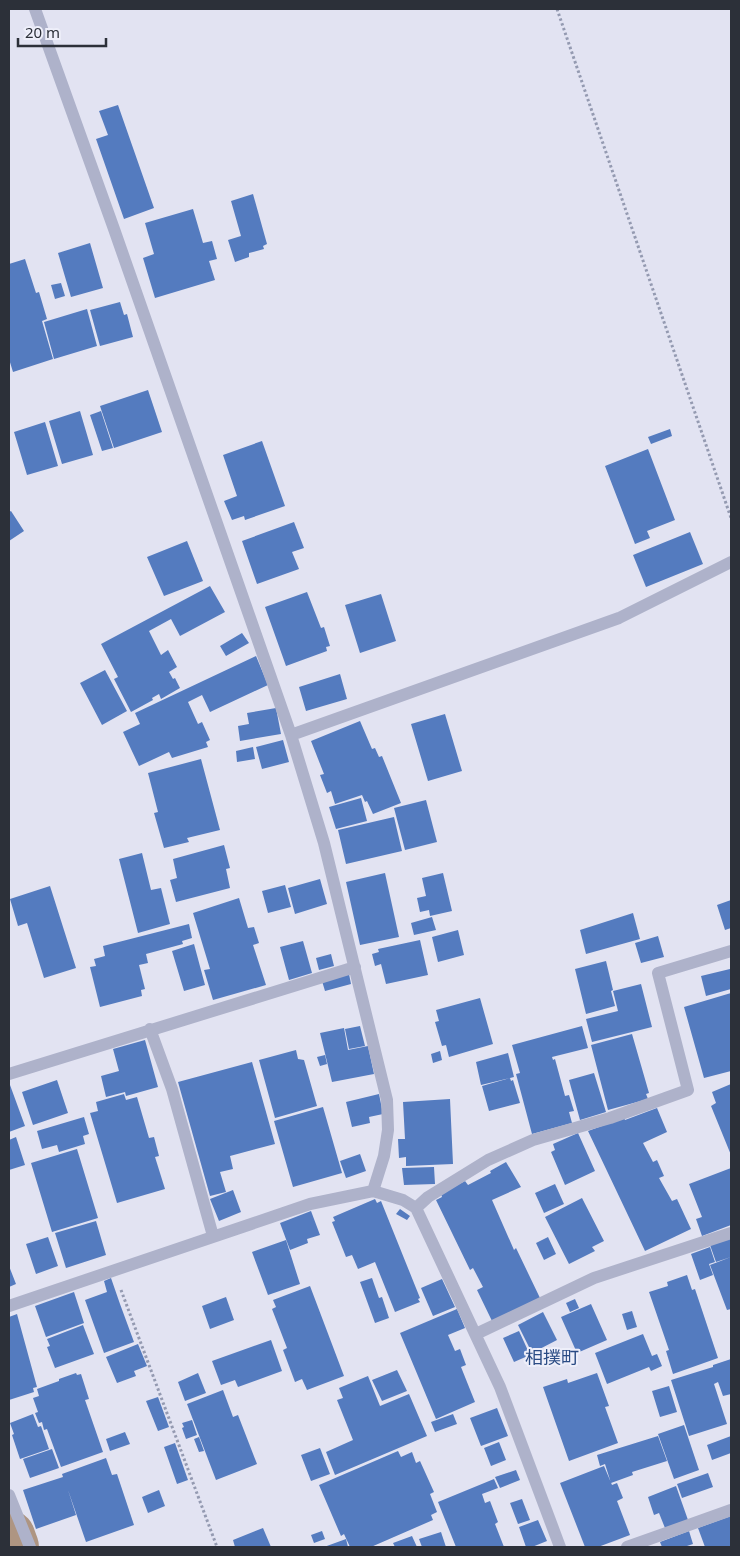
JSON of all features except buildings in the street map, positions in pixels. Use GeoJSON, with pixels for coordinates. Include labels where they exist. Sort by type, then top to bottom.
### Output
{"type":"FeatureCollection","features":[{"type":"Feature","properties":{"kind":"street"},"geometry":{"type":"LineString","coordinates":[[35,9],[114,229],[290,735],[324,843],[387,1100],[388,1130],[384,1156],[373,1191]]}},
{"type":"Feature","properties":{"kind":"street"},"geometry":{"type":"LineString","coordinates":[[290,735],[619,618],[731,562]]}},
{"type":"Feature","properties":{"kind":"street"},"geometry":{"type":"LineString","coordinates":[[416,1208],[428,1197],[488,1160],[533,1140],[610,1118],[688,1090],[658,973],[731,951]]}},
{"type":"Feature","properties":{"kind":"street"},"geometry":{"type":"LineString","coordinates":[[9,1074],[355,966]]}},
{"type":"Feature","properties":{"kind":"street"},"geometry":{"type":"LineString","coordinates":[[150,1029],[172,1089],[213,1236]]}},
{"type":"Feature","properties":{"kind":"street"},"geometry":{"type":"LineString","coordinates":[[9,1306],[113,1269],[310,1204],[373,1191],[403,1200],[416,1208],[500,1387],[560,1547]]}},
{"type":"Feature","properties":{"kind":"street"},"geometry":{"type":"LineString","coordinates":[[476,1334],[594,1278],[731,1233]]}},
{"type":"Feature","properties":{"kind":"street"},"geometry":{"type":"LineString","coordinates":[[9,1496],[30,1547]]}},
{"type":"Feature","properties":{"kind":"street"},"geometry":{"type":"LineString","coordinates":[[626,1547],[731,1510]]}},
{"type":"Feature","properties":{"kind":"path"},"geometry":{"type":"LineString","coordinates":[[557,9],[731,518]]}},
{"type":"Feature","properties":{"kind":"path"},"geometry":{"type":"LineString","coordinates":[[113,1269],[217,1547]]}},
{"type":"Feature","properties":{"kind":"waterway"},"geometry":{"type":"LineString","coordinates":[[9,1536],[13,1547]]}},
{"type":"Feature","properties":{"kind":"district","name":"相撲町"},"geometry":{"type":"Point","coordinates":[552,1358]}}]}
